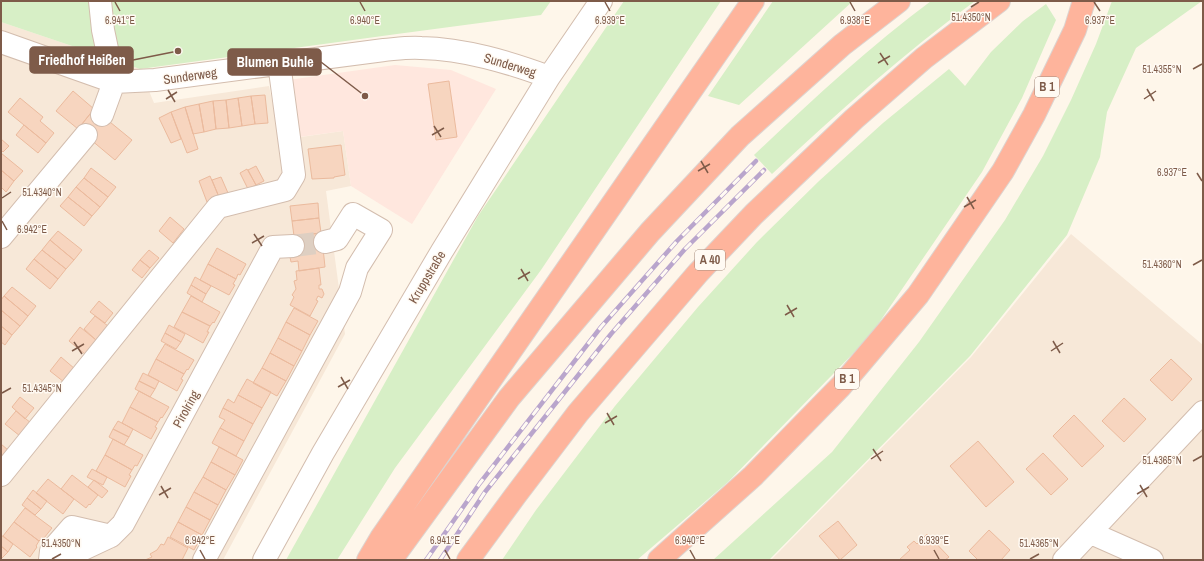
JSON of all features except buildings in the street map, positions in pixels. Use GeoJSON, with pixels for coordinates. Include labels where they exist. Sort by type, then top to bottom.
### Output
{"type":"FeatureCollection","features":[{"type":"Feature","properties":{"kind":"highway"},"geometry":{"type":"LineString","coordinates":[[368,560],[381,538],[753,1]]}},
{"type":"Feature","properties":{"kind":"highway"},"geometry":{"type":"LineString","coordinates":[[391,560],[509,398],[650,232],[740,136],[842,45],[899,1]]}},
{"type":"Feature","properties":{"kind":"highway","name":"A 40"},"geometry":{"type":"LineString","coordinates":[[468,560],[578,413],[698,273],[754,214],[854,119],[924,58],[999,1]]}},
{"type":"Feature","properties":{"kind":"highway","name":"B 1"},"geometry":{"type":"LineString","coordinates":[[660,560],[753,476],[841,386],[918,295],[1003,171],[1034,115],[1075,30],[1084,1]]}},
{"type":"Feature","properties":{"kind":"street"},"geometry":{"type":"LineString","coordinates":[[100,1],[102,30],[114,82],[102,115]]}},
{"type":"Feature","properties":{"kind":"street","name":"Kruppstraße"},"geometry":{"type":"LineString","coordinates":[[264,560],[323,453],[430,272],[549,77],[601,1]]}},
{"type":"Feature","properties":{"kind":"street","name":"Sunderweg"},"geometry":{"type":"LineString","coordinates":[[1,42],[114,82],[154,80],[384,50],[421,48],[465,52],[513,64],[549,77]]}},
{"type":"Feature","properties":{"kind":"street"},"geometry":{"type":"LineString","coordinates":[[1,475],[218,207],[285,190],[294,175],[279,63]]}},
{"type":"Feature","properties":{"kind":"street"},"geometry":{"type":"LineString","coordinates":[[1,237],[86,135]]}},
{"type":"Feature","properties":{"kind":"street"},"geometry":{"type":"LineString","coordinates":[[204,560],[350,292],[358,268],[381,230],[352,214],[331,241],[358,268]]}},
{"type":"Feature","properties":{"kind":"street","name":"Pirolring"},"geometry":{"type":"LineString","coordinates":[[60,560],[110,536],[123,524],[274,248],[293,246]]}},
{"type":"Feature","properties":{"kind":"street"},"geometry":{"type":"LineString","coordinates":[[1064,560],[1203,412]]}},
{"type":"Feature","properties":{"kind":"street"},"geometry":{"type":"LineString","coordinates":[[50,560],[51,551],[72,527],[110,536]]}},
{"type":"Feature","properties":{"kind":"street"},"geometry":{"type":"LineString","coordinates":[[1091,533],[1152,560]]}},
{"type":"Feature","properties":{"kind":"shaded area"},"geometry":{"type":"Polygon","coordinates":[[[1,22],[140,69],[154,103],[269,86],[280,140],[343,131],[351,186],[326,191],[345,334],[223,560],[1,560],[1,22]]]}},
{"type":"Feature","properties":{"kind":"shaded area"},"geometry":{"type":"Polygon","coordinates":[[[395,65],[451,70],[496,89],[412,224],[351,186],[343,131],[292,138],[288,80],[395,65]]]}},
{"type":"Feature","properties":{"kind":"shaded area"},"geometry":{"type":"Polygon","coordinates":[[[1071,234],[1203,345],[1203,560],[771,560],[971,357],[1071,234]]]}},
{"type":"Feature","properties":{"kind":"green space"},"geometry":{"type":"Polygon","coordinates":[[[1,1],[551,1],[541,15],[140,69],[1,22],[1,1]]]}},
{"type":"Feature","properties":{"kind":"green space"},"geometry":{"type":"Polygon","coordinates":[[[624,1],[721,1],[541,270],[395,468],[337,560],[286,560],[478,216],[624,1]]]}},
{"type":"Feature","properties":{"kind":"green space"},"geometry":{"type":"Polygon","coordinates":[[[773,1],[853,1],[739,105],[708,96],[773,1]]]}},
{"type":"Feature","properties":{"kind":"green space"},"geometry":{"type":"Polygon","coordinates":[[[931,1],[975,1],[948,21],[871,84],[772,174],[754,155],[862,56],[931,1]]]}},
{"type":"Feature","properties":{"kind":"green space"},"geometry":{"type":"Polygon","coordinates":[[[1112,1],[1202,1],[1136,48],[1107,112],[1100,157],[1067,235],[970,356],[769,560],[713,560],[832,452],[919,342],[1005,220],[1043,156],[1071,100],[1096,44],[1112,1]]]}},
{"type":"Feature","properties":{"kind":"green space"},"geometry":{"type":"Polygon","coordinates":[[[1046,4],[1056,20],[1022,98],[982,172],[870,336],[728,482],[637,560],[502,560],[536,510],[615,406],[698,307],[757,242],[819,181],[883,123],[949,69],[965,86],[991,52],[1023,21],[1046,4]]]}},
{"type":"Feature","properties":{"kind":"tunnel"},"geometry":{"type":"LineString","coordinates":[[293,246],[325,242]]}},
{"type":"Feature","properties":{"kind":"railway"},"geometry":{"type":"LineString","coordinates":[[426,560],[480,483],[601,327],[677,241],[756,161]]}},
{"type":"Feature","properties":{"kind":"railway"},"geometry":{"type":"LineString","coordinates":[[440,560],[485,492],[611,334],[685,249],[764,170]]}},
{"type":"Feature","properties":{"kind":"place","name":"Friedhof Heißen"},"geometry":{"type":"Point","coordinates":[178,51]}},
{"type":"Feature","properties":{"kind":"place","name":"Blumen Buhle"},"geometry":{"type":"Point","coordinates":[365,96]}}]}
